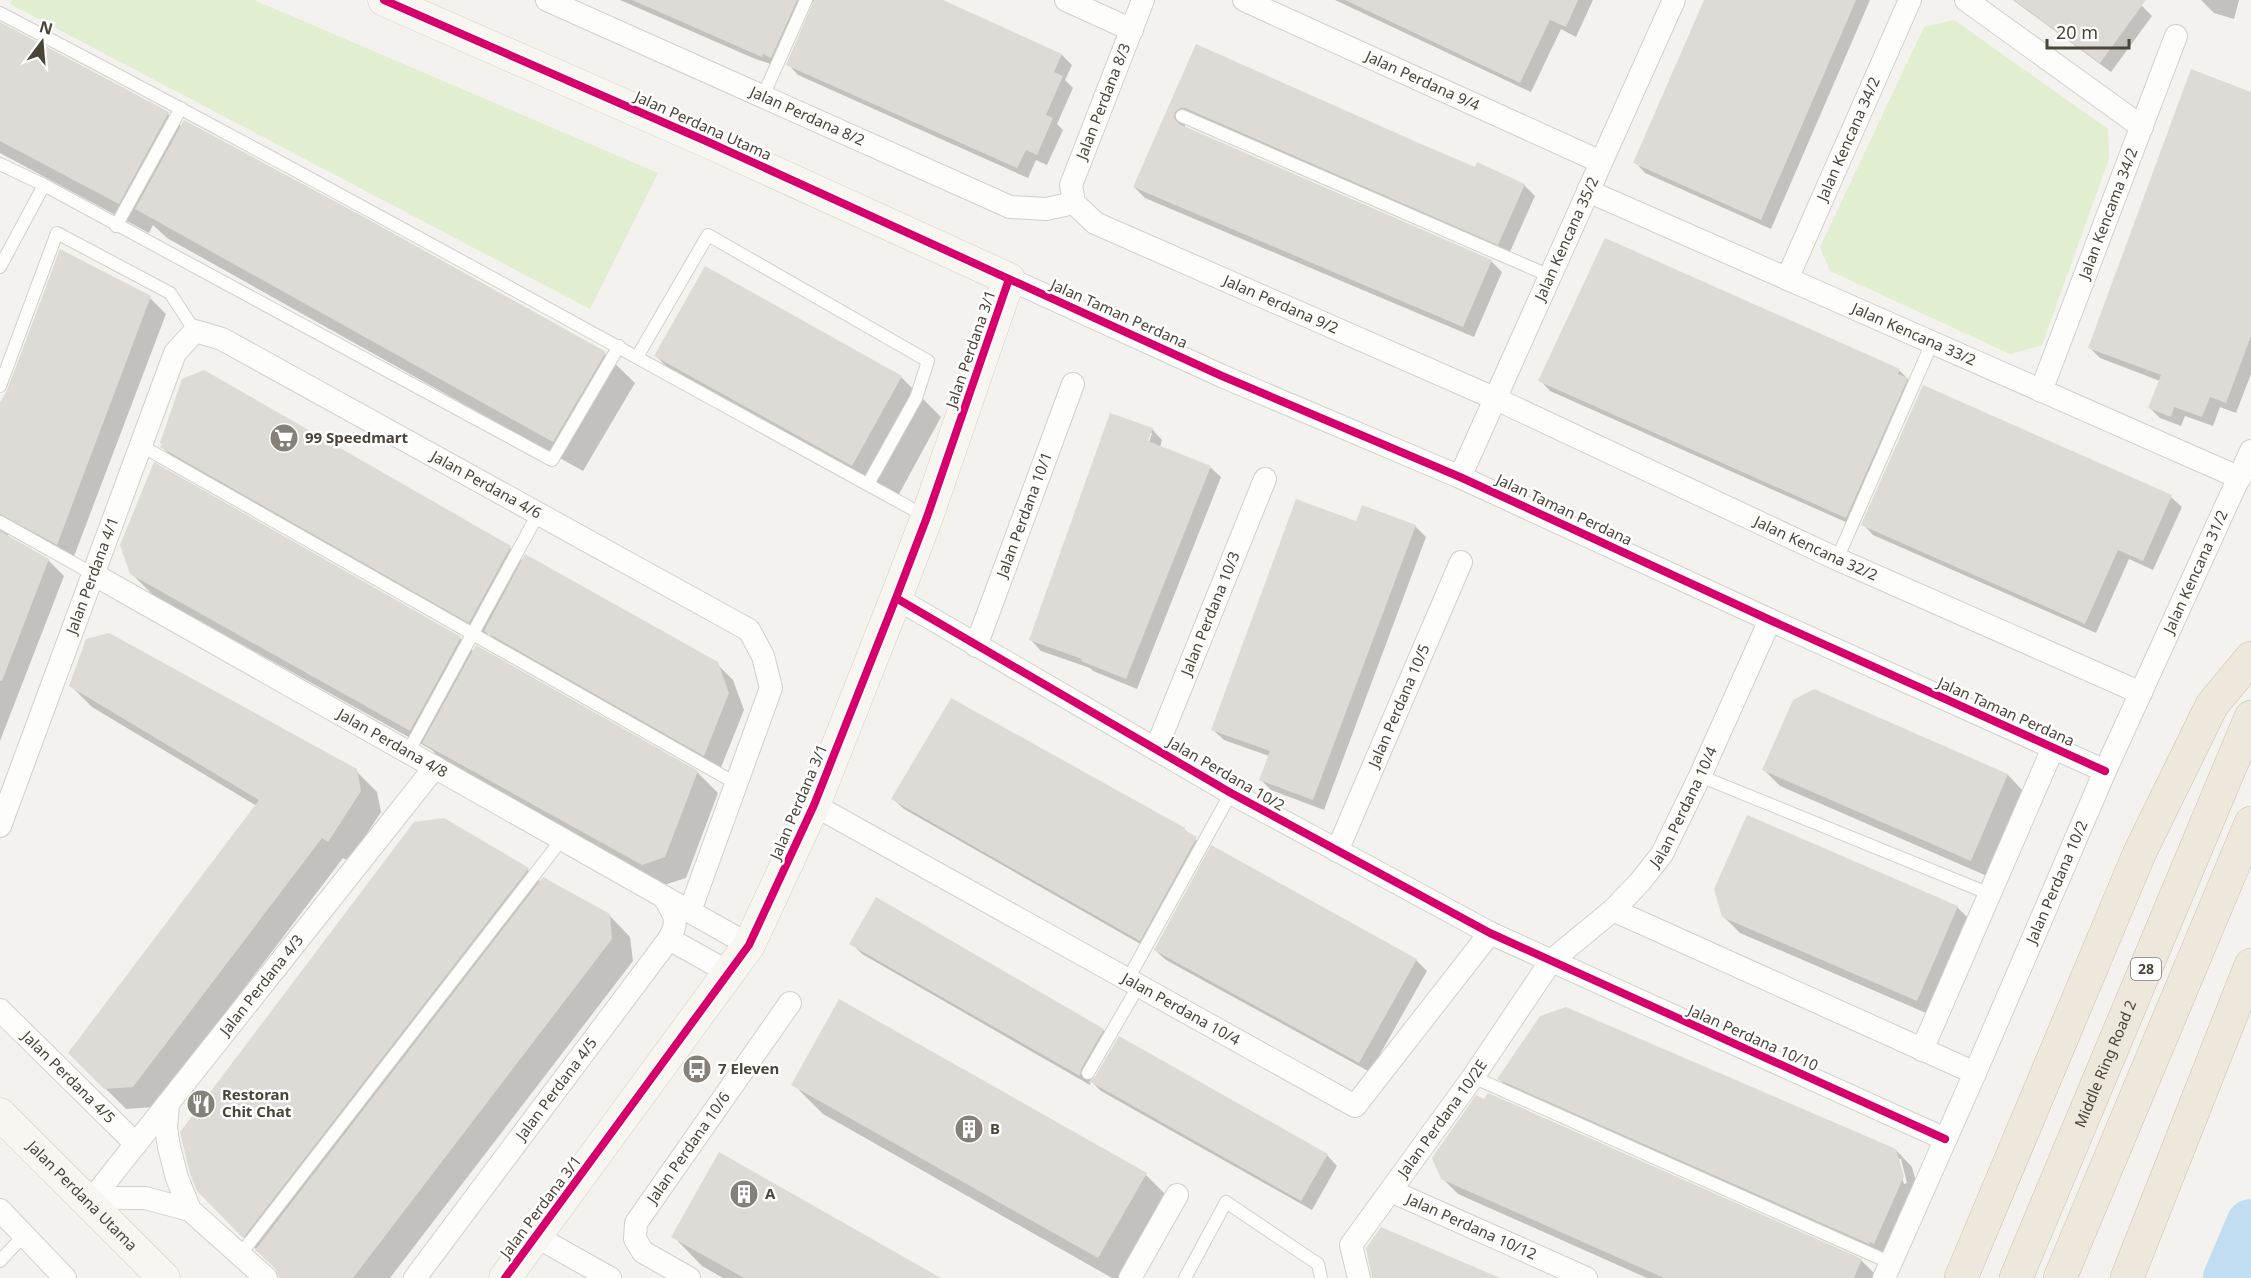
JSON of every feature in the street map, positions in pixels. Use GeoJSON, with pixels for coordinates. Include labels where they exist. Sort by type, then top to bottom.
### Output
{"type":"FeatureCollection","features":[{"type":"Feature","properties":{"kind":"highway"},"geometry":{"type":"LineString","coordinates":[[1961,1278],[2140,852],[2212,705],[2251,658]]}},
{"type":"Feature","properties":{"kind":"highway","name":"Middle Ring Road 2"},"geometry":{"type":"LineString","coordinates":[[2016,1278],[2251,717]]}},
{"type":"Feature","properties":{"kind":"highway","name":"28"},"geometry":{"type":"LineString","coordinates":[[2060,1278],[2251,823]]}},
{"type":"Feature","properties":{"kind":"highway"},"geometry":{"type":"LineString","coordinates":[[2127,1278],[2251,965]]}},
{"type":"Feature","properties":{"kind":"street","name":"Jalan Perdana Utama"},"geometry":{"type":"LineString","coordinates":[[384,0],[706,141],[1009,279]]}},
{"type":"Feature","properties":{"kind":"street"},"geometry":{"type":"LineString","coordinates":[[433,0],[454,31]]}},
{"type":"Feature","properties":{"kind":"street","name":"Jalan Perdana 8/2"},"geometry":{"type":"LineString","coordinates":[[547,0],[1010,207],[1046,209],[1074,203]]}},
{"type":"Feature","properties":{"kind":"street"},"geometry":{"type":"LineString","coordinates":[[1066,0],[1132,30]]}},
{"type":"Feature","properties":{"kind":"street","name":"Jalan Perdana 8/3"},"geometry":{"type":"LineString","coordinates":[[1074,203],[1071,185],[1143,0]]}},
{"type":"Feature","properties":{"kind":"street","name":"Jalan Perdana 9/4"},"geometry":{"type":"LineString","coordinates":[[1244,0],[1601,162]]}},
{"type":"Feature","properties":{"kind":"street","name":"Jalan Kencana 35/2"},"geometry":{"type":"LineString","coordinates":[[1460,477],[1674,0]]}},
{"type":"Feature","properties":{"kind":"street","name":"Jalan Kencana 34/2"},"geometry":{"type":"LineString","coordinates":[[1787,279],[1910,0]]}},
{"type":"Feature","properties":{"kind":"street"},"geometry":{"type":"LineString","coordinates":[[1966,0],[2142,127]]}},
{"type":"Feature","properties":{"kind":"street","name":"Jalan Kencama 34/2"},"geometry":{"type":"LineString","coordinates":[[2041,391],[2176,36]]}},
{"type":"Feature","properties":{"kind":"street","name":"Jalan Kencana 33/2"},"geometry":{"type":"LineString","coordinates":[[1588,191],[2240,478]]}},
{"type":"Feature","properties":{"kind":"street","name":"Jalan Perdana 9/2"},"geometry":{"type":"LineString","coordinates":[[1074,203],[1095,223],[1494,398]]}},
{"type":"Feature","properties":{"kind":"street","name":"Jalan Taman Perdana"},"geometry":{"type":"LineString","coordinates":[[1009,279],[1222,376],[1460,477],[2105,771]]}},
{"type":"Feature","properties":{"kind":"street","name":"Jalan Perdana 3/1"},"geometry":{"type":"LineString","coordinates":[[505,1278],[730,974],[749,945],[814,804],[896,598],[927,517],[1009,279]]}},
{"type":"Feature","properties":{"kind":"street","name":"Jalan Perdana 4/1"},"geometry":{"type":"LineString","coordinates":[[0,826],[175,353],[195,331]]}},
{"type":"Feature","properties":{"kind":"street","name":"Jalan Perdana 4/6"},"geometry":{"type":"LineString","coordinates":[[195,331],[222,339],[749,630],[763,656],[771,688],[737,784]]}},
{"type":"Feature","properties":{"kind":"street","name":"Jalan Perdana 10/1"},"geometry":{"type":"LineString","coordinates":[[976,646],[1073,384]]}},
{"type":"Feature","properties":{"kind":"street","name":"Jalan Kencana 32/2"},"geometry":{"type":"LineString","coordinates":[[1494,398],[1837,559],[2141,693]]}},
{"type":"Feature","properties":{"kind":"street","name":"Jalan Kencana 31/2"},"geometry":{"type":"LineString","coordinates":[[2141,693],[2251,451]]}},
{"type":"Feature","properties":{"kind":"street","name":"Jalan Perdana 10/3"},"geometry":{"type":"LineString","coordinates":[[1156,749],[1265,479]]}},
{"type":"Feature","properties":{"kind":"street","name":"Jalan Perdana 10/5"},"geometry":{"type":"LineString","coordinates":[[1338,851],[1461,562]]}},
{"type":"Feature","properties":{"kind":"street","name":"Jalan Perdana 4/8"},"geometry":{"type":"LineString","coordinates":[[93,574],[749,945]]}},
{"type":"Feature","properties":{"kind":"street","name":"Jalan Perdana 10/2"},"geometry":{"type":"LineString","coordinates":[[896,598],[1231,793],[1490,933],[1551,961]]}},
{"type":"Feature","properties":{"kind":"street","name":"Jalan Perdana 10/4"},"geometry":{"type":"LineString","coordinates":[[1551,961],[1613,910],[1640,882],[1662,854],[1700,776],[1770,620]]}},
{"type":"Feature","properties":{"kind":"street","name":"Jalan Perdana 10/2"},"geometry":{"type":"LineString","coordinates":[[1888,1270],[2141,693]]}},
{"type":"Feature","properties":{"kind":"street"},"geometry":{"type":"LineString","coordinates":[[1922,1050],[2053,748]]}},
{"type":"Feature","properties":{"kind":"street","name":"Jalan Perdana 4/3"},"geometry":{"type":"LineString","coordinates":[[89,1203],[435,767]]}},
{"type":"Feature","properties":{"kind":"street"},"geometry":{"type":"LineString","coordinates":[[690,911],[737,784]]}},
{"type":"Feature","properties":{"kind":"street","name":"Jalan Perdana 10/4"},"geometry":{"type":"LineString","coordinates":[[814,804],[1355,1106],[1490,933]]}},
{"type":"Feature","properties":{"kind":"street","name":"Jalan Perdana 4/5"},"geometry":{"type":"LineString","coordinates":[[415,1278],[669,939],[675,928],[676,918],[664,897]]}},
{"type":"Feature","properties":{"kind":"street"},"geometry":{"type":"LineString","coordinates":[[1613,910],[1975,1073]]}},
{"type":"Feature","properties":{"kind":"street"},"geometry":{"type":"LineString","coordinates":[[669,939],[730,974]]}},
{"type":"Feature","properties":{"kind":"street","name":"Jalan Perdana 10/2E"},"geometry":{"type":"LineString","coordinates":[[1359,1278],[1351,1245],[1473,1077],[1551,961]]}},
{"type":"Feature","properties":{"kind":"street","name":"Jalan Perdana 10/10"},"geometry":{"type":"LineString","coordinates":[[1551,961],[1945,1139]]}},
{"type":"Feature","properties":{"kind":"street","name":"Jalan Perdana 10/6"},"geometry":{"type":"LineString","coordinates":[[689,1278],[643,1252],[635,1239],[636,1223],[790,1003]]}},
{"type":"Feature","properties":{"kind":"street","name":"Jalan Perdana 4/5"},"geometry":{"type":"LineString","coordinates":[[0,1010],[136,1144]]}},
{"type":"Feature","properties":{"kind":"street"},"geometry":{"type":"LineString","coordinates":[[168,1104],[166,1128],[169,1146],[177,1178],[190,1210],[266,1278]]}},
{"type":"Feature","properties":{"kind":"street","name":"Jalan Perdana Utama"},"geometry":{"type":"LineString","coordinates":[[0,1114],[164,1278]]}},
{"type":"Feature","properties":{"kind":"street","name":"Jalan Perdana 10/12"},"geometry":{"type":"LineString","coordinates":[[1391,1191],[1586,1278]]}},
{"type":"Feature","properties":{"kind":"street"},"geometry":{"type":"LineString","coordinates":[[1130,1278],[1177,1195]]}},
{"type":"Feature","properties":{"kind":"street"},"geometry":{"type":"LineString","coordinates":[[89,1203],[114,1198],[145,1198],[190,1210]]}},
{"type":"Feature","properties":{"kind":"street"},"geometry":{"type":"LineString","coordinates":[[0,1210],[65,1278]]}},
{"type":"Feature","properties":{"kind":"street"},"geometry":{"type":"LineString","coordinates":[[537,1237],[580,1271],[610,1278]]}},
{"type":"Feature","properties":{"kind":"lane"},"geometry":{"type":"LineString","coordinates":[[763,96],[806,0]]}},
{"type":"Feature","properties":{"kind":"lane"},"geometry":{"type":"LineString","coordinates":[[0,13],[181,108],[619,346],[927,517]]}},
{"type":"Feature","properties":{"kind":"lane"},"geometry":{"type":"LineString","coordinates":[[116,226],[181,108]]}},
{"type":"Feature","properties":{"kind":"lane"},"geometry":{"type":"LineString","coordinates":[[1182,116],[1550,276]]}},
{"type":"Feature","properties":{"kind":"lane"},"geometry":{"type":"LineString","coordinates":[[0,165],[44,185],[552,460],[619,346]]}},
{"type":"Feature","properties":{"kind":"lane"},"geometry":{"type":"LineString","coordinates":[[0,267],[44,185]]}},
{"type":"Feature","properties":{"kind":"lane"},"geometry":{"type":"LineString","coordinates":[[0,386],[57,233],[170,293],[195,331]]}},
{"type":"Feature","properties":{"kind":"lane"},"geometry":{"type":"LineString","coordinates":[[637,357],[708,235],[928,361],[916,398],[868,484]]}},
{"type":"Feature","properties":{"kind":"lane"},"geometry":{"type":"LineString","coordinates":[[1837,559],[1932,343]]}},
{"type":"Feature","properties":{"kind":"lane"},"geometry":{"type":"LineString","coordinates":[[140,446],[737,784]]}},
{"type":"Feature","properties":{"kind":"lane"},"geometry":{"type":"LineString","coordinates":[[408,752],[538,514]]}},
{"type":"Feature","properties":{"kind":"lane"},"geometry":{"type":"LineString","coordinates":[[0,522],[93,574]]}},
{"type":"Feature","properties":{"kind":"lane"},"geometry":{"type":"LineString","coordinates":[[1700,776],[1990,894]]}},
{"type":"Feature","properties":{"kind":"lane"},"geometry":{"type":"LineString","coordinates":[[1088,1073],[1231,793]]}},
{"type":"Feature","properties":{"kind":"lane"},"geometry":{"type":"LineString","coordinates":[[240,1255],[562,839]]}},
{"type":"Feature","properties":{"kind":"lane"},"geometry":{"type":"LineString","coordinates":[[1473,1077],[1888,1270]]}},
{"type":"Feature","properties":{"kind":"lane"},"geometry":{"type":"LineString","coordinates":[[1185,1278],[1226,1202],[1318,1264],[1321,1278]]}},
{"type":"Feature","properties":{"kind":"lane"},"geometry":{"type":"LineString","coordinates":[[0,1261],[24,1235]]}},
{"type":"Feature","properties":{"kind":"green space"},"geometry":{"type":"Polygon","coordinates":[[[12,0],[254,0],[658,173],[590,309],[10,4],[12,0]]]}},
{"type":"Feature","properties":{"kind":"green space"},"geometry":{"type":"Polygon","coordinates":[[[1954,20],[2108,129],[2109,159],[2042,345],[2010,354],[1830,271],[1820,247],[1924,27],[1954,20]]]}},
{"type":"Feature","properties":{"kind":"building"},"geometry":{"type":"Polygon","coordinates":[[[632,0],[797,0],[771,58],[763,54],[762,57],[632,0]]]}},
{"type":"Feature","properties":{"kind":"building"},"geometry":{"type":"Polygon","coordinates":[[[814,0],[943,0],[1062,54],[1054,72],[1063,76],[1046,115],[1053,118],[1037,155],[1026,150],[1017,168],[786,65],[814,0]]]}},
{"type":"Feature","properties":{"kind":"building"},"geometry":{"type":"Polygon","coordinates":[[[1345,0],[1578,0],[1566,27],[1550,20],[1520,83],[1345,0]]]}},
{"type":"Feature","properties":{"kind":"building"},"geometry":{"type":"Polygon","coordinates":[[[1704,0],[1856,0],[1761,220],[1633,163],[1704,0]]]}},
{"type":"Feature","properties":{"kind":"building"},"geometry":{"type":"Polygon","coordinates":[[[2014,0],[2146,0],[2100,63],[2014,0]]]}},
{"type":"Feature","properties":{"kind":"building"},"geometry":{"type":"Polygon","coordinates":[[[0,22],[169,112],[119,204],[0,141],[0,22]]]}},
{"type":"Feature","properties":{"kind":"building"},"geometry":{"type":"Polygon","coordinates":[[[1196,44],[1475,167],[1477,162],[1525,184],[1498,245],[1185,108],[1180,108],[1175,112],[1174,118],[1179,124],[1492,260],[1463,327],[1133,187],[1196,44]]]}},
{"type":"Feature","properties":{"kind":"building"},"geometry":{"type":"Polygon","coordinates":[[[2191,69],[2251,92],[2251,336],[2226,403],[2210,397],[2202,417],[2174,407],[2171,417],[2148,408],[2161,375],[2088,348],[2191,69]]]}},
{"type":"Feature","properties":{"kind":"building"},"geometry":{"type":"Polygon","coordinates":[[[184,120],[606,352],[553,442],[135,209],[184,120]]]}},
{"type":"Feature","properties":{"kind":"building"},"geometry":{"type":"Polygon","coordinates":[[[1605,238],[1900,369],[1898,374],[1908,378],[1846,518],[1538,381],[1605,238]]]}},
{"type":"Feature","properties":{"kind":"building"},"geometry":{"type":"Polygon","coordinates":[[[60,249],[151,296],[57,545],[0,514],[0,402],[8,389],[60,249]]]}},
{"type":"Feature","properties":{"kind":"building"},"geometry":{"type":"Polygon","coordinates":[[[705,266],[902,376],[852,466],[654,356],[705,266]]]}},
{"type":"Feature","properties":{"kind":"building"},"geometry":{"type":"Polygon","coordinates":[[[204,370],[511,546],[469,623],[160,447],[182,379],[204,370]]]}},
{"type":"Feature","properties":{"kind":"building"},"geometry":{"type":"Polygon","coordinates":[[[1923,385],[2172,495],[2143,561],[2118,550],[2085,624],[1861,525],[1923,385]]]}},
{"type":"Feature","properties":{"kind":"building"},"geometry":{"type":"Polygon","coordinates":[[[1110,413],[1153,428],[1148,441],[1211,466],[1126,679],[1081,661],[1082,659],[1029,640],[1110,413]]]}},
{"type":"Feature","properties":{"kind":"building"},"geometry":{"type":"Polygon","coordinates":[[[154,462],[461,637],[410,731],[130,574],[120,545],[154,462]]]}},
{"type":"Feature","properties":{"kind":"building"},"geometry":{"type":"Polygon","coordinates":[[[1296,499],[1356,521],[1362,505],[1416,525],[1313,800],[1259,780],[1270,751],[1211,730],[1296,499]]]}},
{"type":"Feature","properties":{"kind":"building"},"geometry":{"type":"Polygon","coordinates":[[[0,531],[49,559],[2,681],[0,681],[0,531]]]}},
{"type":"Feature","properties":{"kind":"building"},"geometry":{"type":"Polygon","coordinates":[[[525,554],[718,662],[729,693],[704,756],[484,631],[525,554]]]}},
{"type":"Feature","properties":{"kind":"building"},"geometry":{"type":"Polygon","coordinates":[[[109,633],[357,769],[361,791],[328,842],[322,838],[133,1087],[104,1089],[68,1053],[259,800],[69,686],[86,639],[109,633]]]}},
{"type":"Feature","properties":{"kind":"building"},"geometry":{"type":"Polygon","coordinates":[[[476,645],[698,771],[665,857],[642,865],[422,743],[476,645]]]}},
{"type":"Feature","properties":{"kind":"building"},"geometry":{"type":"Polygon","coordinates":[[[1814,689],[2008,774],[1971,861],[1762,770],[1793,700],[1814,689]]]}},
{"type":"Feature","properties":{"kind":"building"},"geometry":{"type":"Polygon","coordinates":[[[951,698],[1185,828],[1184,830],[1197,837],[1140,941],[891,799],[951,698]]]}},
{"type":"Feature","properties":{"kind":"building"},"geometry":{"type":"Polygon","coordinates":[[[1747,815],[1958,906],[1917,1001],[1722,917],[1714,889],[1747,815]]]}},
{"type":"Feature","properties":{"kind":"building"},"geometry":{"type":"Polygon","coordinates":[[[444,818],[529,868],[243,1238],[197,1191],[190,1174],[180,1132],[414,822],[444,818]]]}},
{"type":"Feature","properties":{"kind":"building"},"geometry":{"type":"Polygon","coordinates":[[[1211,845],[1417,959],[1359,1063],[1154,950],[1211,845]]]}},
{"type":"Feature","properties":{"kind":"building"},"geometry":{"type":"Polygon","coordinates":[[[543,877],[610,914],[612,939],[353,1278],[279,1278],[275,1268],[255,1250],[543,877]]]}},
{"type":"Feature","properties":{"kind":"building"},"geometry":{"type":"Polygon","coordinates":[[[876,897],[1104,1029],[1081,1069],[1080,1076],[849,944],[876,897]]]}},
{"type":"Feature","properties":{"kind":"building","name":"B"},"geometry":{"type":"Polygon","coordinates":[[[839,999],[1147,1173],[1098,1258],[791,1085],[839,999]]]}},
{"type":"Feature","properties":{"kind":"building"},"geometry":{"type":"Polygon","coordinates":[[[1566,1007],[1896,1149],[1904,1176],[1874,1244],[1870,1242],[1869,1244],[1497,1079],[1540,1016],[1566,1007]]]}},
{"type":"Feature","properties":{"kind":"building"},"geometry":{"type":"Polygon","coordinates":[[[1119,1036],[1328,1154],[1301,1201],[1089,1081],[1095,1077],[1119,1036]]]}},
{"type":"Feature","properties":{"kind":"building"},"geometry":{"type":"Polygon","coordinates":[[[1488,1093],[1862,1259],[1854,1278],[1664,1278],[1441,1179],[1432,1158],[1476,1095],[1484,1099],[1488,1093]]]}},
{"type":"Feature","properties":{"kind":"building","name":"A"},"geometry":{"type":"Polygon","coordinates":[[[719,1152],[941,1278],[744,1278],[671,1237],[719,1152]]]}},
{"type":"Feature","properties":{"kind":"building"},"geometry":{"type":"Polygon","coordinates":[[[1381,1227],[1500,1278],[1372,1278],[1366,1248],[1381,1227]]]}},
{"type":"Feature","properties":{"kind":"waterway"},"geometry":{"type":"LineString","coordinates":[[2228,1278],[2251,1224]]}},
{"type":"Feature","properties":{"kind":"cycle path"},"geometry":{"type":"LineString","coordinates":[[384,0],[706,141],[1222,376],[1460,477],[2105,771]]}},
{"type":"Feature","properties":{"kind":"cycle path"},"geometry":{"type":"LineString","coordinates":[[505,1278],[749,945],[814,805],[896,598],[927,517],[1009,279]]}},
{"type":"Feature","properties":{"kind":"cycle path"},"geometry":{"type":"LineString","coordinates":[[896,598],[1231,793],[1490,933],[1945,1139]]}},
{"type":"Feature","properties":{"kind":"place","name":"99 Speedmart"},"geometry":{"type":"Point","coordinates":[284,438]}},
{"type":"Feature","properties":{"kind":"place","name":"7 Eleven"},"geometry":{"type":"Point","coordinates":[697,1069]}},
{"type":"Feature","properties":{"kind":"place","name":"Restoran Chit Chat"},"geometry":{"type":"Point","coordinates":[201,1104]}},
{"type":"Feature","properties":{"kind":"place","name":"B"},"geometry":{"type":"Point","coordinates":[969,1129]}},
{"type":"Feature","properties":{"kind":"place","name":"A"},"geometry":{"type":"Point","coordinates":[744,1194]}}]}
